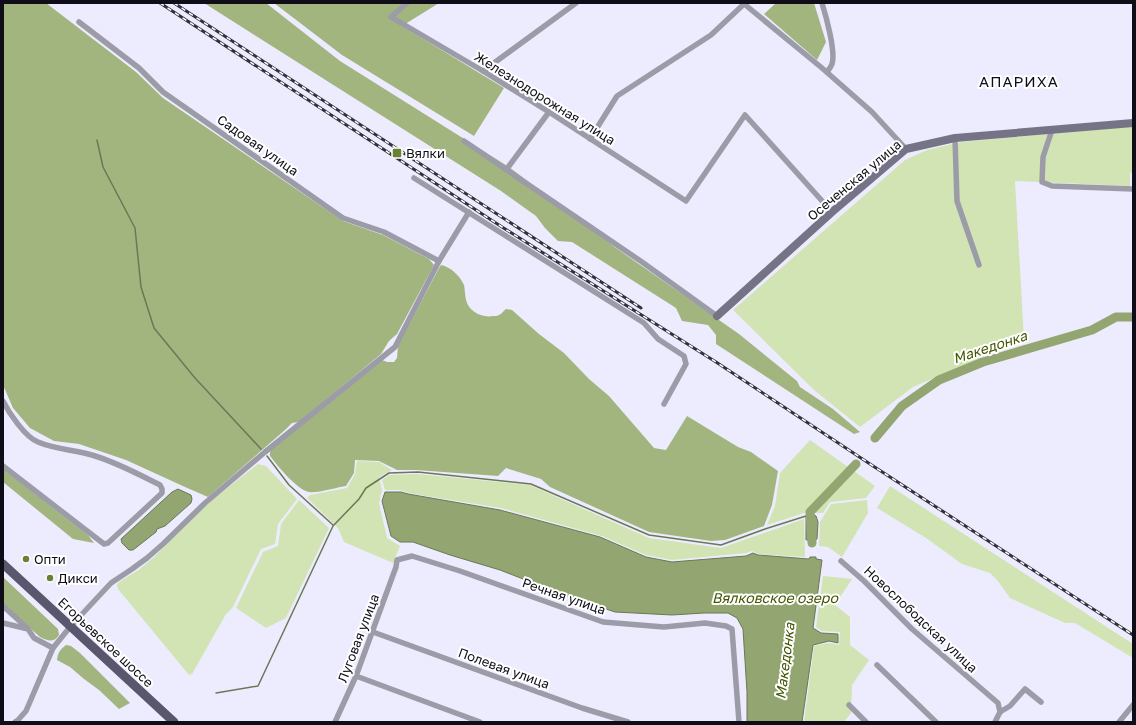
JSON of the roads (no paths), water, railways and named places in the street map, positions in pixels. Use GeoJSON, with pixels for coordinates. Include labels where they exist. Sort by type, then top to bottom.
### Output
{"type":"FeatureCollection","features":[{"type":"Feature","properties":{"kind":"main road","name":"Егорьевское шоссе"},"geometry":{"type":"LineString","coordinates":[[3,564],[174,722]]}},
{"type":"Feature","properties":{"kind":"street","name":"Железнодорожная улица"},"geometry":{"type":"LineString","coordinates":[[407,3],[391,17],[549,112],[686,202],[745,115],[832,212]]}},
{"type":"Feature","properties":{"kind":"street"},"geometry":{"type":"LineString","coordinates":[[483,71],[576,3]]}},
{"type":"Feature","properties":{"kind":"street"},"geometry":{"type":"LineString","coordinates":[[590,139],[617,96],[711,35],[744,3],[827,72],[872,112],[906,149]]}},
{"type":"Feature","properties":{"kind":"street"},"geometry":{"type":"LineString","coordinates":[[822,3],[829,27],[833,58],[833,64],[827,72]]}},
{"type":"Feature","properties":{"kind":"street","name":"Садовая улица"},"geometry":{"type":"LineString","coordinates":[[79,22],[139,68],[163,92],[344,218],[384,232],[439,261]]}},
{"type":"Feature","properties":{"kind":"street"},"geometry":{"type":"LineString","coordinates":[[506,170],[549,112]]}},
{"type":"Feature","properties":{"kind":"street","name":"Осеченская улица"},"geometry":{"type":"LineString","coordinates":[[717,316],[832,212],[906,149],[955,138],[1133,123]]}},
{"type":"Feature","properties":{"kind":"street"},"geometry":{"type":"LineString","coordinates":[[1052,130],[1043,157],[1042,182],[1052,186],[1133,189]]}},
{"type":"Feature","properties":{"kind":"street"},"geometry":{"type":"LineString","coordinates":[[955,138],[957,202],[979,265]]}},
{"type":"Feature","properties":{"kind":"street"},"geometry":{"type":"LineString","coordinates":[[464,141],[642,262],[717,316]]}},
{"type":"Feature","properties":{"kind":"street"},"geometry":{"type":"LineString","coordinates":[[414,178],[644,323],[658,339],[684,356],[686,364],[664,404]]}},
{"type":"Feature","properties":{"kind":"street"},"geometry":{"type":"LineString","coordinates":[[15,722],[26,711],[53,648],[70,627],[111,584],[147,558],[205,503],[264,452],[395,347],[439,261],[469,212]]}},
{"type":"Feature","properties":{"kind":"street"},"geometry":{"type":"LineString","coordinates":[[3,401],[10,414],[28,435],[37,442],[93,455],[123,467],[160,485],[162,493],[108,543],[104,544],[3,466]]}},
{"type":"Feature","properties":{"kind":"street","name":"Речная улица"},"geometry":{"type":"LineString","coordinates":[[397,560],[412,556],[603,622],[664,627],[705,623],[726,626],[732,629],[739,722]]}},
{"type":"Feature","properties":{"kind":"street","name":"Луговая улица"},"geometry":{"type":"LineString","coordinates":[[335,722],[356,676],[373,632],[397,560]]}},
{"type":"Feature","properties":{"kind":"street","name":"Новослободская улица"},"geometry":{"type":"LineString","coordinates":[[841,561],[864,581],[912,629],[998,703],[1000,712]]}},
{"type":"Feature","properties":{"kind":"street"},"geometry":{"type":"LineString","coordinates":[[3,606],[28,629],[34,638],[53,648]]}},
{"type":"Feature","properties":{"kind":"street"},"geometry":{"type":"LineString","coordinates":[[3,623],[28,629]]}},
{"type":"Feature","properties":{"kind":"street","name":"Полевая улица"},"geometry":{"type":"LineString","coordinates":[[373,632],[582,708],[628,722]]}},
{"type":"Feature","properties":{"kind":"street"},"geometry":{"type":"LineString","coordinates":[[877,665],[936,722]]}},
{"type":"Feature","properties":{"kind":"street"},"geometry":{"type":"LineString","coordinates":[[356,676],[480,722]]}},
{"type":"Feature","properties":{"kind":"street"},"geometry":{"type":"LineString","coordinates":[[995,722],[1000,712],[1010,706],[1025,689],[1041,702]]}},
{"type":"Feature","properties":{"kind":"street"},"geometry":{"type":"LineString","coordinates":[[849,705],[866,722]]}},
{"type":"Feature","properties":{"kind":"street"},"geometry":{"type":"LineString","coordinates":[[1119,722],[1133,705]]}},
{"type":"Feature","properties":{"kind":"water"},"geometry":{"type":"Polygon","coordinates":[[[178,489],[191,495],[191,503],[165,526],[157,529],[156,532],[133,550],[129,550],[122,543],[121,539],[172,492],[178,489]]]}},
{"type":"Feature","properties":{"kind":"water","name":"Вялковское озеро"},"geometry":{"type":"Polygon","coordinates":[[[385,492],[401,492],[500,510],[600,537],[646,557],[672,562],[746,556],[753,553],[758,555],[809,559],[810,557],[816,557],[816,559],[822,560],[813,628],[821,633],[838,634],[838,643],[829,641],[813,645],[802,722],[747,722],[747,692],[743,629],[737,618],[728,613],[672,615],[615,612],[559,593],[500,570],[413,542],[400,542],[391,536],[382,501],[385,492]]]}},
{"type":"Feature","properties":{"kind":"water"},"geometry":{"type":"Polygon","coordinates":[[[810,512],[816,516],[818,522],[817,539],[815,540],[815,543],[810,543],[809,540],[806,540],[806,516],[810,512]]]}},
{"type":"Feature","properties":{"kind":"waterway"},"geometry":{"type":"LineString","coordinates":[[97,140],[103,167],[135,228],[141,287],[154,328],[195,378],[261,449]]}},
{"type":"Feature","properties":{"kind":"waterway","name":"Македонка"},"geometry":{"type":"LineString","coordinates":[[875,438],[902,406],[939,380],[983,362],[1092,330],[1116,317],[1133,317]]}},
{"type":"Feature","properties":{"kind":"waterway"},"geometry":{"type":"LineString","coordinates":[[267,456],[289,485],[333,525]]}},
{"type":"Feature","properties":{"kind":"waterway","name":"Македонка"},"geometry":{"type":"LineString","coordinates":[[812,543],[810,512],[856,464]]}},
{"type":"Feature","properties":{"kind":"waterway"},"geometry":{"type":"LineString","coordinates":[[216,693],[258,686],[333,526],[359,499],[366,488],[389,473],[418,472],[531,484],[649,535],[721,545],[806,516]]}},
{"type":"Feature","properties":{"kind":"railway"},"geometry":{"type":"LineString","coordinates":[[160,3],[502,227],[716,362],[1133,635]]}},
{"type":"Feature","properties":{"kind":"railway"},"geometry":{"type":"LineString","coordinates":[[174,3],[641,308]]}},
{"type":"Feature","properties":{"kind":"place","name":"Вялки"},"geometry":{"type":"Point","coordinates":[397,153]}},
{"type":"Feature","properties":{"kind":"place","name":"Опти"},"geometry":{"type":"Point","coordinates":[26,559]}},
{"type":"Feature","properties":{"kind":"place","name":"Дикси"},"geometry":{"type":"Point","coordinates":[50,578]}},
{"type":"Feature","properties":{"kind":"district","name":"АПАРИХА"},"geometry":{"type":"Point","coordinates":[1019,82]}}]}
